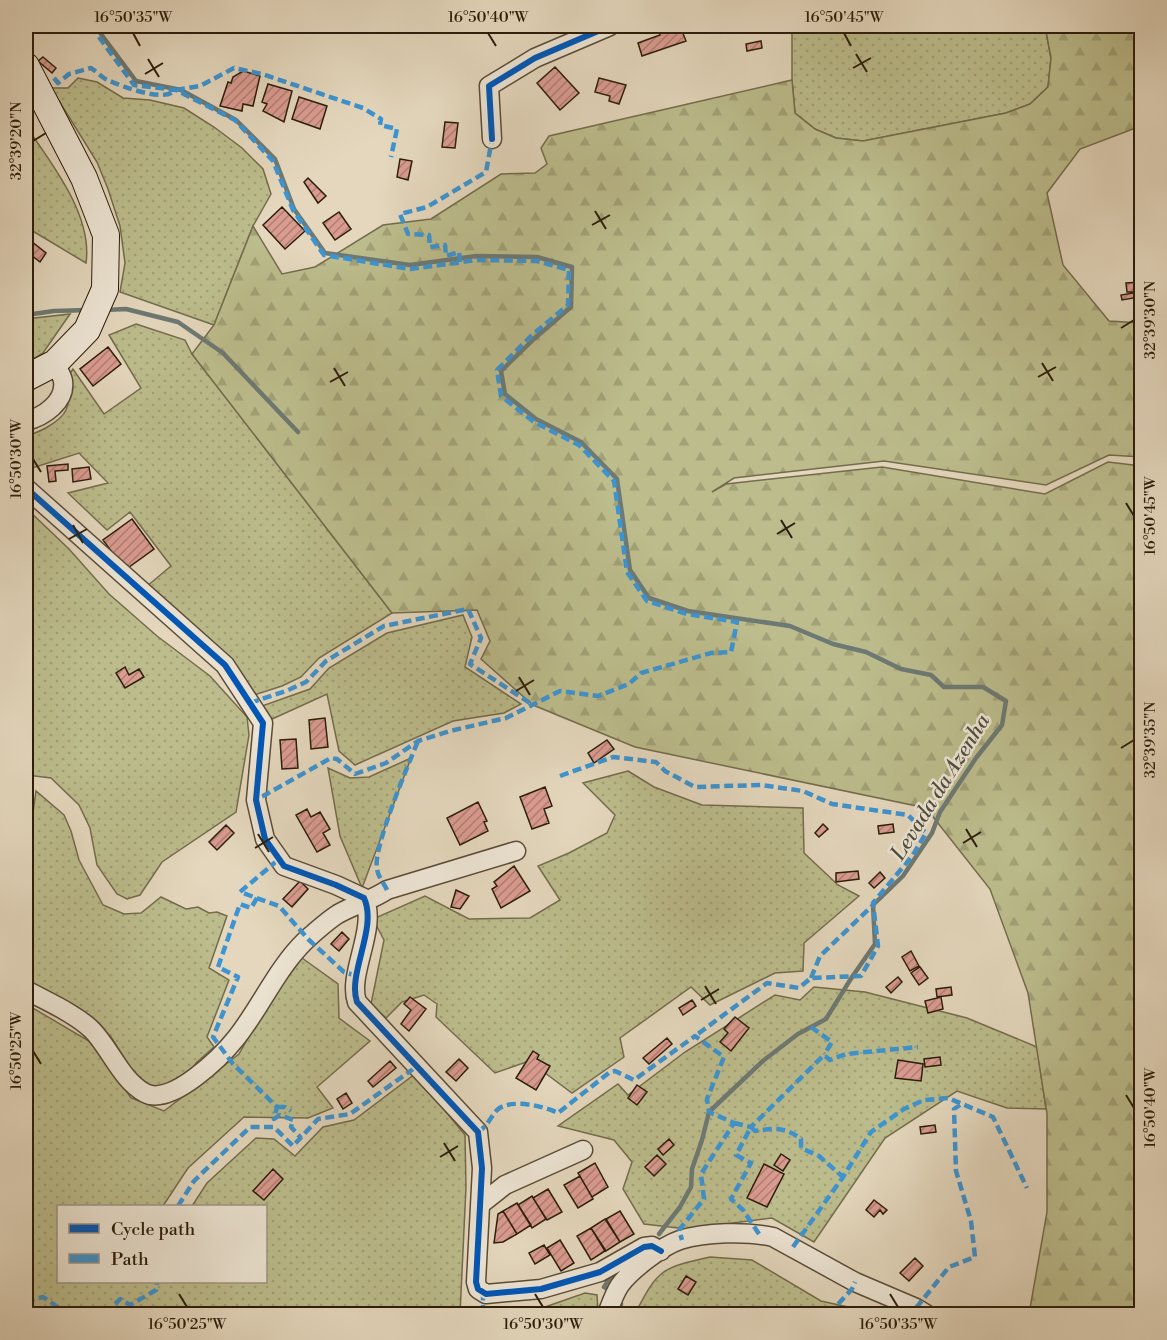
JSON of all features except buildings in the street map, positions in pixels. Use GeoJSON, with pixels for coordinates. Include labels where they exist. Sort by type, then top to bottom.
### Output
{"type":"FeatureCollection","features":[{"type":"Feature","properties":{"kind":"main road"},"geometry":{"type":"LineString","coordinates":[[26,66],[84,178],[106,235],[105,289],[87,330],[55,363],[26,378]]}},
{"type":"Feature","properties":{"kind":"street"},"geometry":{"type":"LineString","coordinates":[[492,139],[489,86],[535,58],[610,26]]}},
{"type":"Feature","properties":{"kind":"street"},"geometry":{"type":"LineString","coordinates":[[26,421],[50,410],[59,398],[63,382],[55,363]]}},
{"type":"Feature","properties":{"kind":"street"},"geometry":{"type":"LineString","coordinates":[[26,488],[225,665],[263,723],[256,800],[265,839],[284,866],[361,895],[366,902],[368,911],[366,932],[354,991],[357,1002],[476,1128],[479,1136],[482,1168],[476,1282],[478,1289],[486,1294],[541,1289],[600,1272],[644,1247],[652,1246],[661,1251]]}},
{"type":"Feature","properties":{"kind":"street"},"geometry":{"type":"LineString","coordinates":[[26,990],[84,1023],[99,1038],[136,1087],[153,1096],[163,1095],[180,1089],[188,1083],[231,1044],[282,968],[308,939],[338,914],[387,890],[516,850]]}},
{"type":"Feature","properties":{"kind":"street"},"geometry":{"type":"LineString","coordinates":[[481,1204],[505,1185],[583,1149]]}},
{"type":"Feature","properties":{"kind":"street"},"geometry":{"type":"LineString","coordinates":[[607,1314],[622,1283],[661,1251],[682,1240],[721,1234],[759,1234],[773,1237],[855,1282],[926,1314]]}},
{"type":"Feature","properties":{"kind":"green space"},"geometry":{"type":"Polygon","coordinates":[[[792,26],[1045,26],[1051,58],[1048,87],[1030,104],[1006,113],[863,141],[836,138],[815,129],[795,113],[792,80],[792,26]]]}},
{"type":"Feature","properties":{"kind":"green space"},"geometry":{"type":"Polygon","coordinates":[[[1045,26],[1141,26],[1141,126],[1080,149],[1047,193],[1063,265],[1109,321],[1141,323],[1141,457],[1109,455],[1046,485],[884,461],[734,478],[712,492],[726,484],[882,467],[1045,494],[1108,462],[1141,466],[1141,1314],[1029,1314],[1047,1212],[1047,1114],[1028,993],[990,889],[926,808],[635,747],[533,705],[481,659],[490,641],[477,610],[392,613],[192,354],[214,325],[253,226],[282,274],[315,267],[383,225],[431,219],[501,174],[535,173],[547,164],[541,148],[549,136],[792,80],[795,113],[815,129],[836,138],[863,141],[1006,113],[1030,104],[1048,87],[1051,58],[1045,26]]]}},
{"type":"Feature","properties":{"kind":"green space"},"geometry":{"type":"Polygon","coordinates":[[[78,78],[97,82],[123,98],[150,100],[184,108],[242,148],[263,169],[271,194],[253,226],[214,325],[120,292],[125,263],[120,226],[108,189],[97,162],[51,88],[68,88],[78,78]]]}},
{"type":"Feature","properties":{"kind":"green space"},"geometry":{"type":"Polygon","coordinates":[[[26,126],[58,173],[77,208],[86,245],[86,263],[26,227],[26,126]]]}},
{"type":"Feature","properties":{"kind":"green space"},"geometry":{"type":"Polygon","coordinates":[[[70,314],[43,353],[26,364],[26,319],[70,314]]]}},
{"type":"Feature","properties":{"kind":"green space"},"geometry":{"type":"Polygon","coordinates":[[[136,324],[185,340],[192,354],[392,613],[319,658],[301,677],[282,686],[254,695],[146,587],[171,566],[130,512],[107,530],[68,493],[108,483],[79,453],[26,470],[26,435],[49,426],[66,410],[68,376],[73,369],[104,414],[141,388],[109,335],[136,324]]]}},
{"type":"Feature","properties":{"kind":"green space"},"geometry":{"type":"Polygon","coordinates":[[[26,508],[69,549],[109,594],[157,636],[210,676],[247,717],[249,735],[236,812],[162,862],[140,895],[127,899],[117,894],[97,865],[90,828],[79,805],[51,778],[27,775],[32,820],[36,791],[64,815],[79,860],[103,905],[124,914],[141,913],[161,897],[186,909],[198,907],[209,913],[217,912],[227,916],[209,968],[229,980],[207,1037],[214,1047],[196,1063],[188,1077],[174,1087],[151,1088],[139,1081],[111,1037],[91,1019],[26,981],[26,508]]]}},
{"type":"Feature","properties":{"kind":"green space"},"geometry":{"type":"Polygon","coordinates":[[[463,615],[472,637],[465,667],[521,704],[504,713],[453,721],[355,765],[339,751],[327,694],[270,720],[259,707],[310,689],[329,668],[387,633],[463,615]]]}},
{"type":"Feature","properties":{"kind":"green space"},"geometry":{"type":"Polygon","coordinates":[[[411,758],[362,888],[340,836],[328,768],[350,778],[369,777],[411,758]]]}},
{"type":"Feature","properties":{"kind":"green space"},"geometry":{"type":"Polygon","coordinates":[[[628,771],[654,787],[702,805],[803,808],[804,853],[838,885],[859,896],[804,943],[803,971],[775,973],[710,1005],[691,987],[620,1038],[624,1057],[572,1093],[529,1061],[495,1073],[436,1017],[437,1004],[424,995],[402,1002],[386,1018],[371,1004],[384,940],[373,919],[425,896],[469,919],[530,918],[560,900],[538,866],[607,833],[615,815],[583,783],[628,771]]]}},
{"type":"Feature","properties":{"kind":"green space"},"geometry":{"type":"Polygon","coordinates":[[[302,958],[338,984],[339,1018],[370,1041],[317,1087],[333,1108],[308,1118],[244,1117],[188,1168],[164,1205],[57,1205],[57,1283],[267,1283],[267,1205],[193,1205],[207,1183],[256,1138],[274,1139],[295,1156],[323,1127],[354,1120],[415,1074],[465,1135],[466,1187],[460,1314],[29,1314],[26,1232],[26,1004],[94,1044],[131,1098],[164,1111],[239,1054],[266,1005],[302,958]]]}},
{"type":"Feature","properties":{"kind":"green space"},"geometry":{"type":"Polygon","coordinates":[[[814,987],[865,992],[967,1018],[1037,1047],[1046,1109],[1007,1108],[957,1091],[885,1138],[814,1242],[772,1218],[687,1229],[644,1224],[623,1189],[632,1162],[614,1140],[558,1126],[618,1084],[628,1095],[685,1052],[775,995],[800,1000],[814,987]]]}},
{"type":"Feature","properties":{"kind":"green space"},"geometry":{"type":"Polygon","coordinates":[[[710,1257],[752,1260],[821,1301],[871,1314],[635,1314],[656,1279],[663,1273],[681,1264],[710,1257]]]}},
{"type":"Feature","properties":{"kind":"green space"},"geometry":{"type":"Polygon","coordinates":[[[585,1293],[597,1295],[598,1311],[595,1314],[509,1314],[545,1307],[585,1293]]]}},
{"type":"Feature","properties":{"kind":"waterway","name":"Levada da Azenha"},"geometry":{"type":"LineString","coordinates":[[95,26],[136,81],[181,90],[236,120],[275,159],[294,209],[325,253],[410,265],[476,256],[537,257],[572,267],[571,307],[501,371],[505,394],[536,419],[581,442],[617,479],[630,570],[649,598],[688,611],[790,626],[833,644],[866,652],[901,669],[931,675],[944,687],[983,687],[1006,701],[1002,725],[976,758],[940,812],[932,833],[903,876],[873,905],[875,944],[826,1019],[798,1034],[764,1060],[709,1112],[692,1169],[691,1187],[680,1207],[659,1234]]}},
{"type":"Feature","properties":{"kind":"waterway"},"geometry":{"type":"LineString","coordinates":[[105,310],[126,309],[178,322],[223,353],[298,432]]}},
{"type":"Feature","properties":{"kind":"waterway"},"geometry":{"type":"LineString","coordinates":[[26,315],[88,310]]}},
{"type":"Feature","properties":{"kind":"waterway","name":"Levada da Azenha"},"geometry":{"type":"LineString","coordinates":[[607,1289],[604,1287],[614,1272]]}},
{"type":"Feature","properties":{"kind":"waterway","name":"Levada da Azenha"},"geometry":{"type":"LineString","coordinates":[[618,1314],[621,1304]]}},
{"type":"Feature","properties":{"kind":"marked path"},"geometry":{"type":"LineString","coordinates":[[91,26],[134,85],[176,90],[235,120],[273,161],[293,210],[324,255],[410,269],[477,260],[537,261],[569,270],[568,305],[531,336],[497,370],[501,396],[534,422],[579,445],[614,481],[627,572],[647,601],[687,614],[737,622],[731,652],[711,653],[641,673],[629,684],[598,696],[560,691],[506,718],[418,741],[386,763],[355,774],[337,759],[331,758],[256,800]]}},
{"type":"Feature","properties":{"kind":"marked path"},"geometry":{"type":"LineString","coordinates":[[54,78],[58,83],[69,74],[91,68],[107,80],[124,87],[161,95],[174,91]]}},
{"type":"Feature","properties":{"kind":"marked path"},"geometry":{"type":"LineString","coordinates":[[176,90],[200,86],[234,68],[262,74],[363,108],[381,119],[380,125],[397,129],[391,157]]}},
{"type":"Feature","properties":{"kind":"marked path"},"geometry":{"type":"LineString","coordinates":[[460,262],[459,252],[446,256],[445,245],[430,247],[429,235],[408,234],[400,214],[427,207],[486,172],[492,139]]}},
{"type":"Feature","properties":{"kind":"marked path"},"geometry":{"type":"LineString","coordinates":[[250,703],[306,682],[326,661],[384,626],[468,609],[481,638],[470,664],[533,705]]}},
{"type":"Feature","properties":{"kind":"marked path"},"geometry":{"type":"LineString","coordinates":[[387,890],[377,869],[380,844],[392,806],[418,741]]}},
{"type":"Feature","properties":{"kind":"marked path"},"geometry":{"type":"LineString","coordinates":[[560,776],[613,757],[656,762],[665,771],[695,787],[761,785],[803,791],[832,804],[908,815],[926,833],[913,855],[873,903],[878,946],[861,976],[811,978],[799,988],[767,983],[695,1036]]}},
{"type":"Feature","properties":{"kind":"marked path"},"geometry":{"type":"LineString","coordinates":[[278,860],[240,892],[279,906],[308,939],[344,972],[357,976]]}},
{"type":"Feature","properties":{"kind":"marked path"},"geometry":{"type":"LineString","coordinates":[[257,898],[251,908],[240,904],[218,967],[238,977],[213,1037],[233,1064],[277,1107],[274,1119],[280,1115],[293,1120],[291,1127],[301,1138]]}},
{"type":"Feature","properties":{"kind":"marked path"},"geometry":{"type":"LineString","coordinates":[[811,978],[820,956],[873,905]]}},
{"type":"Feature","properties":{"kind":"marked path"},"geometry":{"type":"LineString","coordinates":[[811,1027],[832,1042],[824,1055]]}},
{"type":"Feature","properties":{"kind":"marked path"},"geometry":{"type":"LineString","coordinates":[[478,1132],[503,1106],[527,1104],[558,1113],[610,1072],[615,1071],[634,1080],[695,1036],[724,1057],[707,1099],[709,1112],[734,1123],[701,1174],[704,1199],[679,1230],[682,1240]]}},
{"type":"Feature","properties":{"kind":"marked path"},"geometry":{"type":"LineString","coordinates":[[734,1123],[751,1127],[824,1055],[830,1060],[846,1054],[918,1047]]}},
{"type":"Feature","properties":{"kind":"marked path"},"geometry":{"type":"LineString","coordinates":[[179,1205],[194,1181],[250,1127],[274,1127],[293,1146],[318,1119],[350,1114],[416,1067]]}},
{"type":"Feature","properties":{"kind":"marked path"},"geometry":{"type":"LineString","coordinates":[[793,1247],[843,1177],[871,1132],[904,1109],[924,1100],[948,1098],[993,1117],[1027,1188]]}},
{"type":"Feature","properties":{"kind":"marked path"},"geometry":{"type":"LineString","coordinates":[[916,1308],[949,1267],[975,1257],[971,1221],[956,1171],[954,1109],[960,1105]]}},
{"type":"Feature","properties":{"kind":"marked path"},"geometry":{"type":"LineString","coordinates":[[277,1107],[285,1107],[291,1111]]}},
{"type":"Feature","properties":{"kind":"marked path"},"geometry":{"type":"LineString","coordinates":[[759,1234],[743,1210],[731,1199],[751,1163],[736,1155],[751,1127],[755,1131],[780,1129],[790,1132],[801,1139],[801,1148],[819,1156],[843,1177]]}},
{"type":"Feature","properties":{"kind":"marked path"},"geometry":{"type":"LineString","coordinates":[[829,1314],[852,1289],[855,1282]]}},
{"type":"Feature","properties":{"kind":"marked path"},"geometry":{"type":"LineString","coordinates":[[106,1314],[120,1299],[130,1305],[156,1290],[157,1283]]}},
{"type":"Feature","properties":{"kind":"marked path"},"geometry":{"type":"LineString","coordinates":[[483,1293],[483,1314]]}},
{"type":"Feature","properties":{"kind":"marked path"},"geometry":{"type":"LineString","coordinates":[[26,1302],[43,1297],[62,1310],[78,1314]]}},
{"type":"Feature","properties":{"kind":"cycle path"},"geometry":{"type":"LineString","coordinates":[[492,139],[489,86],[535,58],[610,26]]}},
{"type":"Feature","properties":{"kind":"cycle path"},"geometry":{"type":"LineString","coordinates":[[26,488],[225,665],[263,723],[256,800],[265,839],[284,866],[364,898],[367,923],[356,978],[357,1002],[478,1132],[482,1168],[476,1282],[478,1289],[486,1294],[541,1289],[600,1272],[644,1247],[652,1246],[661,1251]]}}]}
